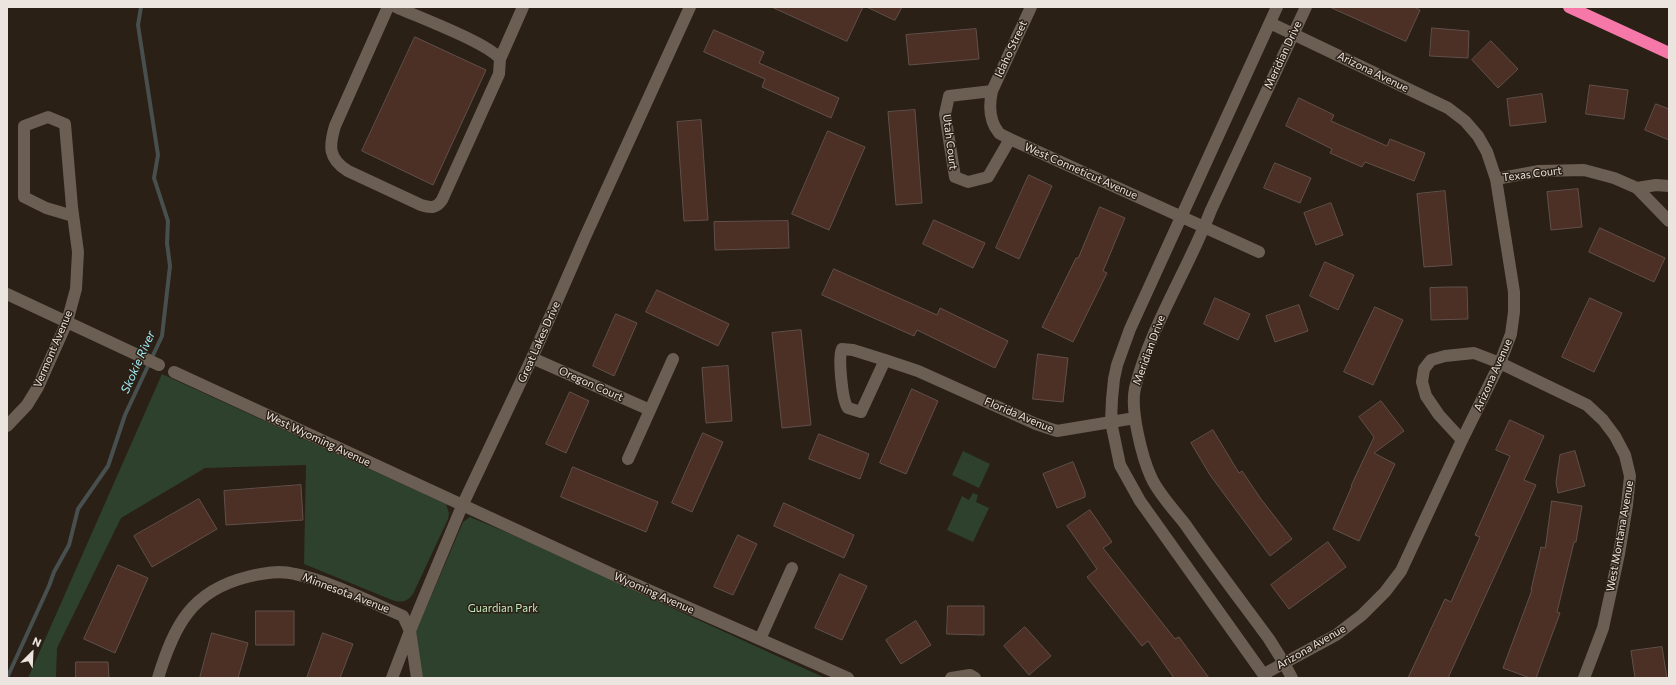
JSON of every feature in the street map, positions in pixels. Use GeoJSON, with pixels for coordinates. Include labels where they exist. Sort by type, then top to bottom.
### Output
{"type":"FeatureCollection","features":[{"type":"Feature","properties":{"kind":"highway"},"geometry":{"type":"LineString","coordinates":[[1569,7],[1669,53]]}},
{"type":"Feature","properties":{"kind":"street"},"geometry":{"type":"LineString","coordinates":[[388,7],[335,126],[331,146],[333,157],[341,166],[429,208],[435,207],[442,200],[499,74],[500,59],[523,7]]}},
{"type":"Feature","properties":{"kind":"street"},"geometry":{"type":"LineString","coordinates":[[396,7],[481,45],[496,54],[500,59]]}},
{"type":"Feature","properties":{"kind":"street","name":"Great Lakes Drive"},"geometry":{"type":"LineString","coordinates":[[392,678],[462,506],[532,358],[585,237],[690,7]]}},
{"type":"Feature","properties":{"kind":"street","name":"Idaho Street"},"geometry":{"type":"LineString","coordinates":[[992,91],[1031,7]]}},
{"type":"Feature","properties":{"kind":"street"},"geometry":{"type":"LineString","coordinates":[[1265,676],[1140,501],[1120,465],[1111,422],[1114,379],[1122,353],[1143,299],[1182,217],[1277,7]]}},
{"type":"Feature","properties":{"kind":"street","name":"Meridian Drive"},"geometry":{"type":"LineString","coordinates":[[1292,678],[1269,639],[1152,478],[1139,439],[1135,418],[1135,390],[1143,361],[1160,318],[1306,7]]}},
{"type":"Feature","properties":{"kind":"street","name":"Arizona Avenue"},"geometry":{"type":"LineString","coordinates":[[1265,676],[1284,663],[1336,635],[1362,615],[1385,592],[1401,571],[1462,440],[1500,363],[1511,334],[1514,312],[1514,292],[1496,179],[1487,152],[1478,136],[1465,121],[1448,108],[1270,23]]}},
{"type":"Feature","properties":{"kind":"street","name":"Utah Court"},"geometry":{"type":"LineString","coordinates":[[992,91],[949,96],[945,114],[955,177],[968,182],[988,177],[1010,140]]}},
{"type":"Feature","properties":{"kind":"street","name":"West Conneticut Avenue"},"geometry":{"type":"LineString","coordinates":[[992,91],[989,105],[992,120],[999,133],[1010,140],[1259,252]]}},
{"type":"Feature","properties":{"kind":"street","name":"Vermont Avenue"},"geometry":{"type":"LineString","coordinates":[[7,426],[27,405],[38,387],[67,322],[76,289],[78,252],[73,216],[65,124],[48,117],[24,126],[24,197],[46,208],[73,216]]}},
{"type":"Feature","properties":{"kind":"street","name":"Texas Court"},"geometry":{"type":"LineString","coordinates":[[1496,179],[1539,171],[1584,170],[1614,178],[1637,188],[1669,221]]}},
{"type":"Feature","properties":{"kind":"street"},"geometry":{"type":"LineString","coordinates":[[1637,188],[1656,185],[1669,186]]}},
{"type":"Feature","properties":{"kind":"street"},"geometry":{"type":"LineString","coordinates":[[7,294],[159,365]]}},
{"type":"Feature","properties":{"kind":"street","name":"Florida Avenue"},"geometry":{"type":"LineString","coordinates":[[885,360],[861,412],[848,408],[844,398],[839,357],[842,349],[853,350],[885,360],[918,371],[1036,424],[1057,431],[1135,418]]}},
{"type":"Feature","properties":{"kind":"street","name":"West Montana Avenue"},"geometry":{"type":"LineString","coordinates":[[1462,440],[1439,415],[1426,396],[1422,382],[1424,369],[1431,360],[1457,354],[1474,353],[1500,363],[1587,405],[1603,420],[1615,436],[1625,455],[1630,476],[1619,554],[1603,628],[1584,678]]}},
{"type":"Feature","properties":{"kind":"street","name":"Oregon Court"},"geometry":{"type":"LineString","coordinates":[[532,358],[650,410]]}},
{"type":"Feature","properties":{"kind":"street"},"geometry":{"type":"LineString","coordinates":[[628,458],[673,359]]}},
{"type":"Feature","properties":{"kind":"street","name":"West Wyoming Avenue"},"geometry":{"type":"LineString","coordinates":[[174,372],[462,506]]}},
{"type":"Feature","properties":{"kind":"street","name":"Wyoming Avenue"},"geometry":{"type":"LineString","coordinates":[[462,506],[848,678]]}},
{"type":"Feature","properties":{"kind":"street"},"geometry":{"type":"LineString","coordinates":[[760,639],[792,568]]}},
{"type":"Feature","properties":{"kind":"street","name":"Minnesota Avenue"},"geometry":{"type":"LineString","coordinates":[[158,678],[175,631],[192,608],[219,586],[240,578],[265,572],[294,573],[319,581],[402,616],[410,631]]}},
{"type":"Feature","properties":{"kind":"street"},"geometry":{"type":"LineString","coordinates":[[410,631],[417,678]]}},
{"type":"Feature","properties":{"kind":"street"},"geometry":{"type":"LineString","coordinates":[[951,678],[970,675],[975,678]]}},
{"type":"Feature","properties":{"kind":"green space"},"geometry":{"type":"Polygon","coordinates":[[[162,374],[446,504],[449,513],[448,519],[411,597],[404,601],[392,600],[304,564],[306,465],[205,468],[121,518],[57,648],[56,678],[28,678],[162,374]]]}},
{"type":"Feature","properties":{"kind":"green space"},"geometry":{"type":"Polygon","coordinates":[[[963,451],[990,464],[979,488],[952,475],[963,451]]]}},
{"type":"Feature","properties":{"kind":"green space"},"geometry":{"type":"Polygon","coordinates":[[[973,493],[978,495],[976,502],[989,508],[973,542],[947,530],[962,496],[969,500],[973,493]]]}},
{"type":"Feature","properties":{"kind":"green space","name":"Guardian Park"},"geometry":{"type":"Polygon","coordinates":[[[470,517],[513,535],[825,678],[422,678],[412,641],[463,522],[470,517]]]}},
{"type":"Feature","properties":{"kind":"building"},"geometry":{"type":"Polygon","coordinates":[[[772,7],[863,7],[847,41],[772,7]]]}},
{"type":"Feature","properties":{"kind":"building"},"geometry":{"type":"Polygon","coordinates":[[[867,7],[902,7],[895,20],[867,7]]]}},
{"type":"Feature","properties":{"kind":"building"},"geometry":{"type":"Polygon","coordinates":[[[1330,7],[1414,7],[1420,10],[1406,41],[1330,7]]]}},
{"type":"Feature","properties":{"kind":"building"},"geometry":{"type":"Polygon","coordinates":[[[1432,28],[1469,31],[1468,58],[1430,56],[1432,28]]]}},
{"type":"Feature","properties":{"kind":"building"},"geometry":{"type":"Polygon","coordinates":[[[976,29],[979,59],[909,65],[906,35],[976,29]]]}},
{"type":"Feature","properties":{"kind":"building"},"geometry":{"type":"Polygon","coordinates":[[[714,30],[764,52],[759,63],[839,98],[831,118],[762,87],[765,79],[704,52],[714,30]]]}},
{"type":"Feature","properties":{"kind":"building"},"geometry":{"type":"Polygon","coordinates":[[[415,37],[486,70],[433,185],[362,151],[415,37]]]}},
{"type":"Feature","properties":{"kind":"building"},"geometry":{"type":"Polygon","coordinates":[[[1491,41],[1518,69],[1498,88],[1472,60],[1491,41]]]}},
{"type":"Feature","properties":{"kind":"building"},"geometry":{"type":"Polygon","coordinates":[[[1590,85],[1628,90],[1624,119],[1586,114],[1590,85]]]}},
{"type":"Feature","properties":{"kind":"building"},"geometry":{"type":"Polygon","coordinates":[[[1542,94],[1546,122],[1510,126],[1507,99],[1542,94]]]}},
{"type":"Feature","properties":{"kind":"building"},"geometry":{"type":"Polygon","coordinates":[[[1299,98],[1334,115],[1331,121],[1387,146],[1390,139],[1425,153],[1414,181],[1365,162],[1362,167],[1330,153],[1332,149],[1286,126],[1299,98]]]}},
{"type":"Feature","properties":{"kind":"building"},"geometry":{"type":"Polygon","coordinates":[[[1656,104],[1669,109],[1669,140],[1645,130],[1656,104]]]}},
{"type":"Feature","properties":{"kind":"building"},"geometry":{"type":"Polygon","coordinates":[[[915,110],[922,203],[896,205],[888,112],[915,110]]]}},
{"type":"Feature","properties":{"kind":"building"},"geometry":{"type":"Polygon","coordinates":[[[701,120],[708,220],[684,221],[677,122],[701,120]]]}},
{"type":"Feature","properties":{"kind":"building"},"geometry":{"type":"Polygon","coordinates":[[[828,131],[865,147],[829,230],[792,214],[828,131]]]}},
{"type":"Feature","properties":{"kind":"building"},"geometry":{"type":"Polygon","coordinates":[[[1275,163],[1311,178],[1300,203],[1264,188],[1275,163]]]}},
{"type":"Feature","properties":{"kind":"building"},"geometry":{"type":"Polygon","coordinates":[[[1029,175],[1052,186],[1019,259],[996,248],[1029,175]]]}},
{"type":"Feature","properties":{"kind":"building"},"geometry":{"type":"Polygon","coordinates":[[[1578,189],[1582,227],[1551,230],[1547,192],[1578,189]]]}},
{"type":"Feature","properties":{"kind":"building"},"geometry":{"type":"Polygon","coordinates":[[[1445,191],[1452,265],[1424,267],[1417,194],[1445,191]]]}},
{"type":"Feature","properties":{"kind":"building"},"geometry":{"type":"Polygon","coordinates":[[[1331,203],[1343,235],[1316,245],[1304,213],[1331,203]]]}},
{"type":"Feature","properties":{"kind":"building"},"geometry":{"type":"Polygon","coordinates":[[[1100,207],[1125,218],[1103,271],[1107,273],[1073,342],[1042,327],[1076,258],[1078,258],[1100,207]]]}},
{"type":"Feature","properties":{"kind":"building"},"geometry":{"type":"Polygon","coordinates":[[[934,220],[985,243],[973,268],[923,244],[934,220]]]}},
{"type":"Feature","properties":{"kind":"building"},"geometry":{"type":"Polygon","coordinates":[[[788,221],[789,248],[715,250],[714,222],[788,221]]]}},
{"type":"Feature","properties":{"kind":"building"},"geometry":{"type":"Polygon","coordinates":[[[1600,228],[1665,258],[1654,282],[1589,252],[1600,228]]]}},
{"type":"Feature","properties":{"kind":"building"},"geometry":{"type":"Polygon","coordinates":[[[1325,262],[1354,275],[1338,310],[1310,296],[1325,262]]]}},
{"type":"Feature","properties":{"kind":"building"},"geometry":{"type":"Polygon","coordinates":[[[834,269],[937,315],[940,308],[1008,341],[995,368],[917,330],[914,336],[822,295],[834,269]]]}},
{"type":"Feature","properties":{"kind":"building"},"geometry":{"type":"Polygon","coordinates":[[[1467,287],[1468,319],[1431,320],[1430,288],[1467,287]]]}},
{"type":"Feature","properties":{"kind":"building"},"geometry":{"type":"Polygon","coordinates":[[[657,290],[729,324],[718,346],[646,312],[657,290]]]}},
{"type":"Feature","properties":{"kind":"building"},"geometry":{"type":"Polygon","coordinates":[[[1215,298],[1250,314],[1238,340],[1204,324],[1215,298]]]}},
{"type":"Feature","properties":{"kind":"building"},"geometry":{"type":"Polygon","coordinates":[[[1590,298],[1622,313],[1594,372],[1562,357],[1590,298]]]}},
{"type":"Feature","properties":{"kind":"building"},"geometry":{"type":"Polygon","coordinates":[[[1299,305],[1308,331],[1275,342],[1266,316],[1299,305]]]}},
{"type":"Feature","properties":{"kind":"building"},"geometry":{"type":"Polygon","coordinates":[[[1375,307],[1403,320],[1373,385],[1344,372],[1375,307]]]}},
{"type":"Feature","properties":{"kind":"building"},"geometry":{"type":"Polygon","coordinates":[[[616,314],[637,323],[614,376],[593,366],[616,314]]]}},
{"type":"Feature","properties":{"kind":"building"},"geometry":{"type":"Polygon","coordinates":[[[801,330],[811,425],[782,428],[772,333],[801,330]]]}},
{"type":"Feature","properties":{"kind":"building"},"geometry":{"type":"Polygon","coordinates":[[[1038,354],[1068,358],[1063,402],[1033,399],[1038,354]]]}},
{"type":"Feature","properties":{"kind":"building"},"geometry":{"type":"Polygon","coordinates":[[[728,366],[732,421],[706,423],[702,368],[728,366]]]}},
{"type":"Feature","properties":{"kind":"building"},"geometry":{"type":"Polygon","coordinates":[[[912,389],[938,401],[906,474],[880,463],[912,389]]]}},
{"type":"Feature","properties":{"kind":"building"},"geometry":{"type":"Polygon","coordinates":[[[570,392],[589,401],[566,453],[546,444],[570,392]]]}},
{"type":"Feature","properties":{"kind":"building"},"geometry":{"type":"Polygon","coordinates":[[[1381,401],[1404,431],[1374,453],[1395,464],[1359,541],[1333,529],[1374,437],[1359,417],[1381,401]]]}},
{"type":"Feature","properties":{"kind":"building"},"geometry":{"type":"Polygon","coordinates":[[[1510,420],[1544,436],[1524,480],[1536,485],[1448,678],[1408,678],[1445,599],[1451,602],[1480,537],[1475,535],[1510,456],[1496,450],[1510,420]]]}},
{"type":"Feature","properties":{"kind":"building"},"geometry":{"type":"Polygon","coordinates":[[[1213,430],[1239,473],[1242,471],[1261,499],[1292,539],[1270,556],[1210,475],[1191,443],[1213,430]]]}},
{"type":"Feature","properties":{"kind":"building"},"geometry":{"type":"Polygon","coordinates":[[[703,433],[723,442],[692,512],[672,503],[703,433]]]}},
{"type":"Feature","properties":{"kind":"building"},"geometry":{"type":"Polygon","coordinates":[[[819,434],[869,454],[860,479],[809,459],[819,434]]]}},
{"type":"Feature","properties":{"kind":"building"},"geometry":{"type":"Polygon","coordinates":[[[1575,451],[1585,486],[1558,493],[1556,482],[1560,455],[1575,451]]]}},
{"type":"Feature","properties":{"kind":"building"},"geometry":{"type":"Polygon","coordinates":[[[1073,462],[1085,492],[1085,497],[1057,508],[1043,474],[1073,462]]]}},
{"type":"Feature","properties":{"kind":"building"},"geometry":{"type":"Polygon","coordinates":[[[573,467],[658,502],[646,532],[561,497],[573,467]]]}},
{"type":"Feature","properties":{"kind":"building"},"geometry":{"type":"Polygon","coordinates":[[[301,485],[303,520],[226,525],[224,491],[301,485]]]}},
{"type":"Feature","properties":{"kind":"building"},"geometry":{"type":"Polygon","coordinates":[[[199,499],[217,529],[152,567],[134,536],[199,499]]]}},
{"type":"Feature","properties":{"kind":"building"},"geometry":{"type":"Polygon","coordinates":[[[1552,501],[1582,506],[1576,542],[1574,542],[1557,612],[1560,613],[1536,678],[1530,678],[1503,668],[1532,590],[1541,547],[1545,548],[1552,501]]]}},
{"type":"Feature","properties":{"kind":"building"},"geometry":{"type":"Polygon","coordinates":[[[784,503],[854,535],[844,558],[774,526],[784,503]]]}},
{"type":"Feature","properties":{"kind":"building"},"geometry":{"type":"Polygon","coordinates":[[[1090,510],[1112,542],[1103,548],[1175,639],[1179,637],[1209,678],[1174,678],[1148,641],[1142,646],[1087,577],[1097,569],[1067,526],[1090,510]]]}},
{"type":"Feature","properties":{"kind":"building"},"geometry":{"type":"Polygon","coordinates":[[[738,535],[757,544],[733,595],[714,587],[738,535]]]}},
{"type":"Feature","properties":{"kind":"building"},"geometry":{"type":"Polygon","coordinates":[[[1328,542],[1346,567],[1289,609],[1271,585],[1328,542]]]}},
{"type":"Feature","properties":{"kind":"building"},"geometry":{"type":"Polygon","coordinates":[[[118,565],[148,578],[115,653],[84,639],[118,565]]]}},
{"type":"Feature","properties":{"kind":"building"},"geometry":{"type":"Polygon","coordinates":[[[840,574],[867,586],[842,640],[815,628],[840,574]]]}},
{"type":"Feature","properties":{"kind":"building"},"geometry":{"type":"Polygon","coordinates":[[[948,606],[984,606],[984,635],[947,634],[948,606]]]}},
{"type":"Feature","properties":{"kind":"building"},"geometry":{"type":"Polygon","coordinates":[[[256,611],[294,611],[294,645],[256,645],[256,611]]]}},
{"type":"Feature","properties":{"kind":"building"},"geometry":{"type":"Polygon","coordinates":[[[916,621],[931,645],[901,664],[886,640],[916,621]]]}},
{"type":"Feature","properties":{"kind":"building"},"geometry":{"type":"Polygon","coordinates":[[[1025,627],[1051,656],[1029,675],[1004,646],[1025,627]]]}},
{"type":"Feature","properties":{"kind":"building"},"geometry":{"type":"Polygon","coordinates":[[[212,633],[248,643],[238,678],[200,678],[212,633]]]}},
{"type":"Feature","properties":{"kind":"building"},"geometry":{"type":"Polygon","coordinates":[[[323,633],[353,644],[340,678],[307,678],[323,633]]]}},
{"type":"Feature","properties":{"kind":"building"},"geometry":{"type":"Polygon","coordinates":[[[1662,647],[1667,678],[1635,678],[1631,651],[1662,647]]]}},
{"type":"Feature","properties":{"kind":"building"},"geometry":{"type":"Polygon","coordinates":[[[76,662],[108,662],[109,678],[76,678],[76,662]]]}},
{"type":"Feature","properties":{"kind":"waterway","name":"Skokie River"},"geometry":{"type":"LineString","coordinates":[[7,678],[54,572],[69,545],[78,509],[108,466],[125,415],[162,336],[170,266],[167,243],[168,221],[154,178],[158,155],[138,25],[141,7]]}}]}
